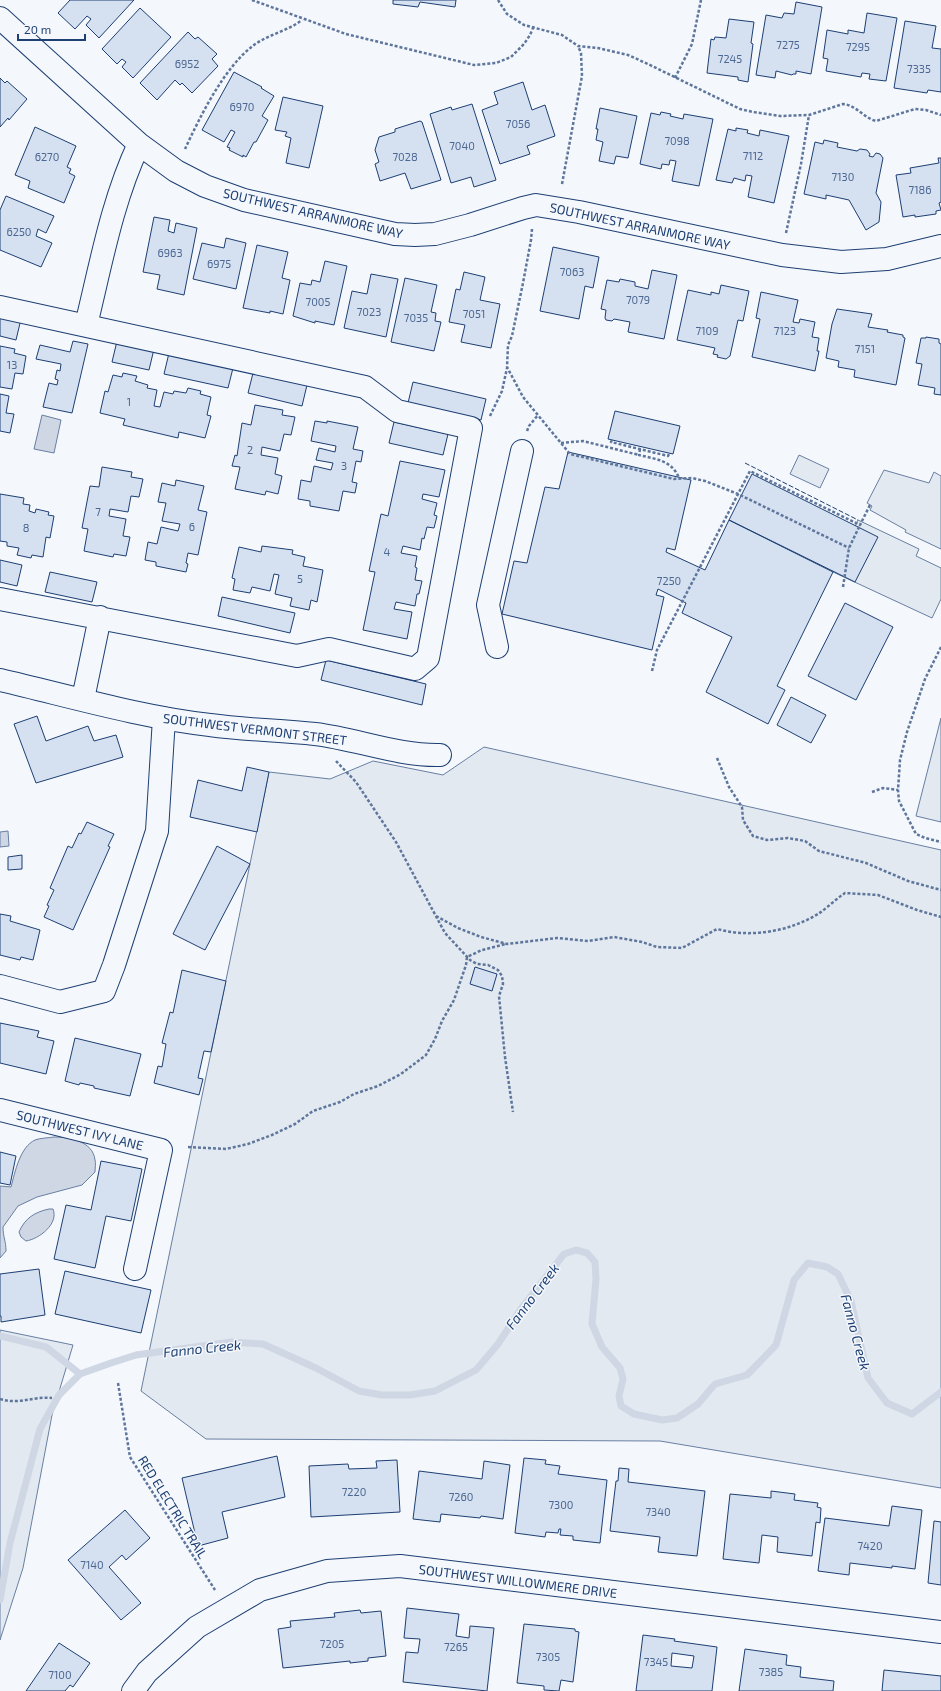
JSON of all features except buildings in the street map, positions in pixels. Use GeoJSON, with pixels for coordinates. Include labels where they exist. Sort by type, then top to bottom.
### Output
{"type":"FeatureCollection","features":[{"type":"Feature","properties":{"kind":"street","name":"SOUTHWEST ARRANMORE WAY"},"geometry":{"type":"LineString","coordinates":[[0,18],[139,144],[176,171],[205,186],[244,200],[395,234],[435,234],[470,225],[523,208],[536,206],[579,212],[782,255],[840,262],[863,262],[908,255],[941,246]]}},
{"type":"Feature","properties":{"kind":"street"},"geometry":{"type":"LineString","coordinates":[[86,325],[118,193],[127,168],[139,144]]}},
{"type":"Feature","properties":{"kind":"street"},"geometry":{"type":"LineString","coordinates":[[0,307],[366,387],[397,411],[471,428],[428,658],[415,669],[329,649],[297,656],[0,599]]}},
{"type":"Feature","properties":{"kind":"street"},"geometry":{"type":"LineString","coordinates":[[497,647],[488,605],[522,451]]}},
{"type":"Feature","properties":{"kind":"street"},"geometry":{"type":"LineString","coordinates":[[83,699],[100,618]]}},
{"type":"Feature","properties":{"kind":"street","name":"SOUTHWEST VERMONT STREET"},"geometry":{"type":"LineString","coordinates":[[0,680],[164,718],[210,726],[316,734],[414,754],[426,756],[440,755]]}},
{"type":"Feature","properties":{"kind":"street"},"geometry":{"type":"LineString","coordinates":[[0,986],[60,1002],[104,991],[114,965],[157,831],[164,718]]}},
{"type":"Feature","properties":{"kind":"street","name":"SOUTHWEST IVY LANE"},"geometry":{"type":"LineString","coordinates":[[0,1110],[161,1150],[135,1270]]}},
{"type":"Feature","properties":{"kind":"street","name":"SOUTHWEST WILLOWMERE DRIVE"},"geometry":{"type":"LineString","coordinates":[[133,1691],[147,1672],[197,1627],[260,1590],[327,1571],[400,1566],[941,1632]]}},
{"type":"Feature","properties":{"kind":"path"},"geometry":{"type":"LineString","coordinates":[[252,0],[346,34],[474,65],[496,63],[511,57],[524,44],[533,28]]}},
{"type":"Feature","properties":{"kind":"path"},"geometry":{"type":"LineString","coordinates":[[498,0],[506,14],[524,25],[562,35],[578,46],[581,52],[582,76],[562,184]]}},
{"type":"Feature","properties":{"kind":"path"},"geometry":{"type":"LineString","coordinates":[[674,78],[692,44],[701,0]]}},
{"type":"Feature","properties":{"kind":"path"},"geometry":{"type":"LineString","coordinates":[[176,171],[199,121],[229,70],[238,60],[261,41],[295,25],[303,19]]}},
{"type":"Feature","properties":{"kind":"path"},"geometry":{"type":"LineString","coordinates":[[578,46],[593,47],[628,55],[722,101],[753,112],[780,116],[809,115],[843,104],[849,105],[866,117],[876,121],[915,109],[926,110],[941,115]]}},
{"type":"Feature","properties":{"kind":"path"},"geometry":{"type":"LineString","coordinates":[[782,255],[801,164],[809,115]]}},
{"type":"Feature","properties":{"kind":"path"},"geometry":{"type":"LineString","coordinates":[[471,428],[489,417],[502,391],[507,367],[508,345],[512,336],[523,283],[531,240],[532,224]]}},
{"type":"Feature","properties":{"kind":"path"},"geometry":{"type":"LineString","coordinates":[[507,367],[523,397],[570,454],[674,479],[692,478],[705,481],[738,494],[849,548]]}},
{"type":"Feature","properties":{"kind":"path"},"geometry":{"type":"LineString","coordinates":[[612,440],[611,442],[668,456],[669,454]]}},
{"type":"Feature","properties":{"kind":"path"},"geometry":{"type":"LineString","coordinates":[[560,443],[583,441],[663,461],[672,466],[679,478]]}},
{"type":"Feature","properties":{"kind":"path"},"geometry":{"type":"LineString","coordinates":[[639,455],[640,449]]}},
{"type":"Feature","properties":{"kind":"path"},"geometry":{"type":"LineString","coordinates":[[652,671],[657,650],[750,471],[860,525]]}},
{"type":"Feature","properties":{"kind":"path"},"geometry":{"type":"LineString","coordinates":[[843,587],[849,548],[870,505]]}},
{"type":"Feature","properties":{"kind":"path"},"geometry":{"type":"LineString","coordinates":[[941,647],[925,679],[907,732],[900,760],[898,790],[899,801],[916,834],[924,838],[941,842]]}},
{"type":"Feature","properties":{"kind":"path"},"geometry":{"type":"LineString","coordinates":[[316,734],[331,756],[356,782],[396,842],[445,933],[467,957],[477,964],[488,965],[498,970],[502,976],[503,984],[498,996],[504,1056],[513,1112]]}},
{"type":"Feature","properties":{"kind":"path"},"geometry":{"type":"LineString","coordinates":[[718,758],[728,787],[742,807],[743,820],[753,836],[767,840],[788,838],[805,841],[819,851],[866,863],[908,881],[941,890]]}},
{"type":"Feature","properties":{"kind":"path"},"geometry":{"type":"LineString","coordinates":[[872,792],[883,788],[898,790]]}},
{"type":"Feature","properties":{"kind":"path"},"geometry":{"type":"LineString","coordinates":[[467,957],[482,950],[507,944],[557,938],[588,940],[614,937],[642,942],[657,947],[682,948],[717,929],[733,934],[770,933],[800,923],[818,913],[845,893],[878,895],[917,910],[941,917]]}},
{"type":"Feature","properties":{"kind":"path"},"geometry":{"type":"LineString","coordinates":[[436,916],[458,928],[481,937],[507,944]]}},
{"type":"Feature","properties":{"kind":"path"},"geometry":{"type":"LineString","coordinates":[[188,1147],[226,1149],[248,1144],[295,1124],[313,1111],[340,1102],[402,1074],[426,1055],[435,1039],[442,1021],[454,1000],[467,957]]}},
{"type":"Feature","properties":{"kind":"path","name":"RED ELECTRIC TRAIL"},"geometry":{"type":"LineString","coordinates":[[118,1383],[130,1457],[210,1585],[229,1608]]}},
{"type":"Feature","properties":{"kind":"path"},"geometry":{"type":"LineString","coordinates":[[0,1399],[12,1402],[44,1397],[52,1398]]}},
{"type":"Feature","properties":{"kind":"shaded area"},"geometry":{"type":"Polygon","coordinates":[[[42,415],[61,420],[54,453],[34,449],[42,415]]]}},
{"type":"Feature","properties":{"kind":"shaded area"},"geometry":{"type":"Polygon","coordinates":[[[799,455],[829,469],[820,488],[790,474],[799,455]]]}},
{"type":"Feature","properties":{"kind":"shaded area"},"geometry":{"type":"Polygon","coordinates":[[[884,470],[929,483],[934,472],[941,476],[941,549],[905,532],[906,530],[870,510],[872,506],[867,503],[884,470]]]}},
{"type":"Feature","properties":{"kind":"shaded area"},"geometry":{"type":"Polygon","coordinates":[[[858,520],[919,549],[916,556],[941,568],[941,599],[932,618],[833,572],[858,520]]]}},
{"type":"Feature","properties":{"kind":"shaded area"},"geometry":{"type":"Polygon","coordinates":[[[941,718],[941,822],[916,816],[941,718]]]}},
{"type":"Feature","properties":{"kind":"shaded area"},"geometry":{"type":"Polygon","coordinates":[[[484,747],[941,850],[941,1488],[660,1441],[206,1439],[141,1391],[269,772],[330,779],[373,761],[443,775],[484,747]]]}},
{"type":"Feature","properties":{"kind":"shaded area"},"geometry":{"type":"Polygon","coordinates":[[[8,831],[9,846],[0,847],[0,832],[8,831]]]}},
{"type":"Feature","properties":{"kind":"shaded area"},"geometry":{"type":"Polygon","coordinates":[[[54,1137],[73,1139],[90,1148],[95,1161],[95,1172],[82,1185],[37,1197],[18,1206],[3,1227],[6,1251],[0,1258],[0,1186],[11,1187],[19,1160],[25,1148],[30,1143],[37,1139],[54,1137]]]}},
{"type":"Feature","properties":{"kind":"shaded area"},"geometry":{"type":"Polygon","coordinates":[[[53,1209],[54,1215],[51,1225],[47,1230],[31,1240],[26,1241],[21,1237],[19,1232],[27,1219],[39,1212],[53,1209]]]}},
{"type":"Feature","properties":{"kind":"shaded area"},"geometry":{"type":"Polygon","coordinates":[[[0,1330],[73,1345],[52,1415],[23,1568],[0,1640],[0,1330]]]}},
{"type":"Feature","properties":{"kind":"waterway","name":"Fanno Creek"},"geometry":{"type":"LineString","coordinates":[[0,1600],[10,1543],[40,1429],[59,1395],[80,1374],[136,1355],[231,1342],[263,1344],[316,1368],[359,1391],[382,1395],[410,1395],[435,1391],[476,1370],[498,1344],[521,1309],[564,1254],[576,1250],[587,1253],[595,1262],[596,1279],[592,1324],[602,1347],[620,1368],[623,1379],[619,1396],[621,1406],[634,1414],[662,1420],[677,1418],[698,1404],[715,1384],[747,1375],[776,1345],[794,1280],[808,1263],[827,1267],[838,1274],[851,1301],[868,1378],[887,1403],[912,1414],[941,1392]]}},
{"type":"Feature","properties":{"kind":"waterway"},"geometry":{"type":"LineString","coordinates":[[0,1336],[46,1347],[80,1374]]}},
{"type":"Feature","properties":{"kind":"fence"},"geometry":{"type":"LineString","coordinates":[[745,463],[858,520]]}}]}
